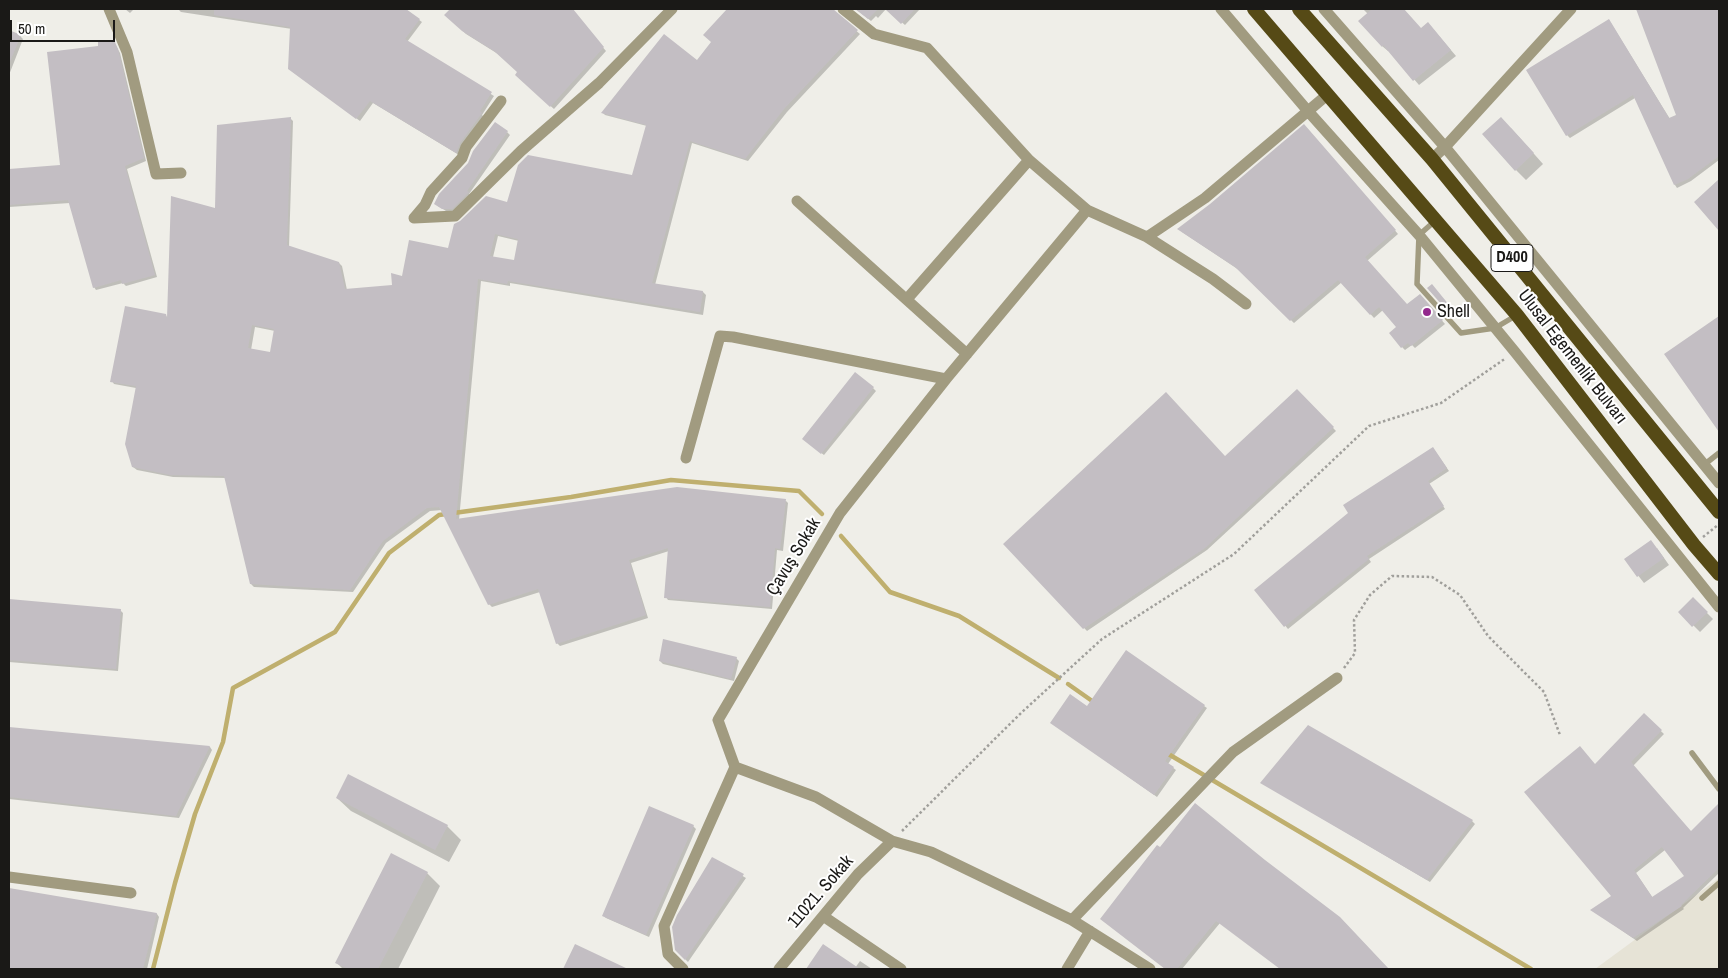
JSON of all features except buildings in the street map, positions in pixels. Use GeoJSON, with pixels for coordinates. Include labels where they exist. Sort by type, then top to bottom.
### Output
{"type":"FeatureCollection","features":[{"type":"Feature","properties":{"kind":"highway","name":"Ulusal Egemenlik Bulvarı"},"geometry":{"type":"LineString","coordinates":[[1254,9],[1516,315],[1694,545],[1719,574]]}},
{"type":"Feature","properties":{"kind":"highway","name":"Ulusal Egemenlik Bulvarı"},"geometry":{"type":"LineString","coordinates":[[1299,9],[1432,159],[1719,512]]}},
{"type":"Feature","properties":{"kind":"street"},"geometry":{"type":"LineString","coordinates":[[109,9],[127,52],[156,174],[181,173]]}},
{"type":"Feature","properties":{"kind":"street"},"geometry":{"type":"LineString","coordinates":[[501,101],[466,148],[462,158],[431,192],[425,205],[414,218],[455,216],[521,151],[599,83],[672,9]]}},
{"type":"Feature","properties":{"kind":"street"},"geometry":{"type":"LineString","coordinates":[[844,9],[874,34],[927,48],[1029,160],[1087,210],[1147,237],[1213,279],[1246,304]]}},
{"type":"Feature","properties":{"kind":"street"},"geometry":{"type":"LineString","coordinates":[[1221,9],[1307,110],[1419,235],[1719,607]]}},
{"type":"Feature","properties":{"kind":"street"},"geometry":{"type":"LineString","coordinates":[[1324,9],[1446,147],[1719,483]]}},
{"type":"Feature","properties":{"kind":"street"},"geometry":{"type":"LineString","coordinates":[[1432,159],[1446,147],[1571,9]]}},
{"type":"Feature","properties":{"kind":"street"},"geometry":{"type":"LineString","coordinates":[[1147,237],[1205,198],[1327,95]]}},
{"type":"Feature","properties":{"kind":"street"},"geometry":{"type":"LineString","coordinates":[[907,300],[1029,160]]}},
{"type":"Feature","properties":{"kind":"street"},"geometry":{"type":"LineString","coordinates":[[796,201],[966,354]]}},
{"type":"Feature","properties":{"kind":"street","name":"Çavuş Sokak"},"geometry":{"type":"LineString","coordinates":[[734,767],[718,720],[840,513],[966,354],[1087,210]]}},
{"type":"Feature","properties":{"kind":"street"},"geometry":{"type":"LineString","coordinates":[[686,458],[720,336],[946,379]]}},
{"type":"Feature","properties":{"kind":"street"},"geometry":{"type":"LineString","coordinates":[[1072,920],[1179,806],[1233,752],[1337,678]]}},
{"type":"Feature","properties":{"kind":"street"},"geometry":{"type":"LineString","coordinates":[[683,969],[668,954],[664,926],[734,767],[816,797],[892,841],[932,852],[1072,920],[1150,969]]}},
{"type":"Feature","properties":{"kind":"street","name":"11021. Sokak"},"geometry":{"type":"LineString","coordinates":[[780,969],[858,874],[892,841]]}},
{"type":"Feature","properties":{"kind":"street"},"geometry":{"type":"LineString","coordinates":[[9,877],[131,893]]}},
{"type":"Feature","properties":{"kind":"street"},"geometry":{"type":"LineString","coordinates":[[823,916],[901,969]]}},
{"type":"Feature","properties":{"kind":"street"},"geometry":{"type":"LineString","coordinates":[[1066,969],[1090,931]]}},
{"type":"Feature","properties":{"kind":"lane"},"geometry":{"type":"LineString","coordinates":[[1436,220],[1419,235],[1417,284],[1461,333],[1495,328],[1516,315]]}},
{"type":"Feature","properties":{"kind":"lane"},"geometry":{"type":"LineString","coordinates":[[1705,464],[1719,453]]}},
{"type":"Feature","properties":{"kind":"lane"},"geometry":{"type":"LineString","coordinates":[[1692,753],[1719,789]]}},
{"type":"Feature","properties":{"kind":"lane"},"geometry":{"type":"LineString","coordinates":[[1702,898],[1719,883]]}},
{"type":"Feature","properties":{"kind":"path"},"geometry":{"type":"LineString","coordinates":[[892,841],[1021,713],[1102,639],[1234,554],[1369,426],[1442,403],[1515,352]]}},
{"type":"Feature","properties":{"kind":"path"},"geometry":{"type":"LineString","coordinates":[[1694,545],[1719,524]]}},
{"type":"Feature","properties":{"kind":"path"},"geometry":{"type":"LineString","coordinates":[[1337,678],[1355,653],[1354,620],[1370,595],[1392,576],[1432,577],[1460,595],[1488,636],[1544,692],[1560,734]]}},
{"type":"Feature","properties":{"kind":"shaded area"},"geometry":{"type":"Polygon","coordinates":[[[1719,878],[1719,969],[1595,969],[1719,878]]]}},
{"type":"Feature","properties":{"kind":"waterway"},"geometry":{"type":"LineString","coordinates":[[153,969],[195,814],[223,742],[233,688],[335,632],[389,553],[439,515],[571,497],[671,480],[799,491],[822,514]]}},
{"type":"Feature","properties":{"kind":"waterway"},"geometry":{"type":"LineString","coordinates":[[841,536],[890,592],[959,616],[1059,678]]}},
{"type":"Feature","properties":{"kind":"waterway"},"geometry":{"type":"LineString","coordinates":[[1068,684],[1095,703]]}},
{"type":"Feature","properties":{"kind":"waterway"},"geometry":{"type":"LineString","coordinates":[[1165,752],[1531,969]]}},
{"type":"Feature","properties":{"kind":"place","name":"Shell"},"geometry":{"type":"Point","coordinates":[1427,312]}}]}
